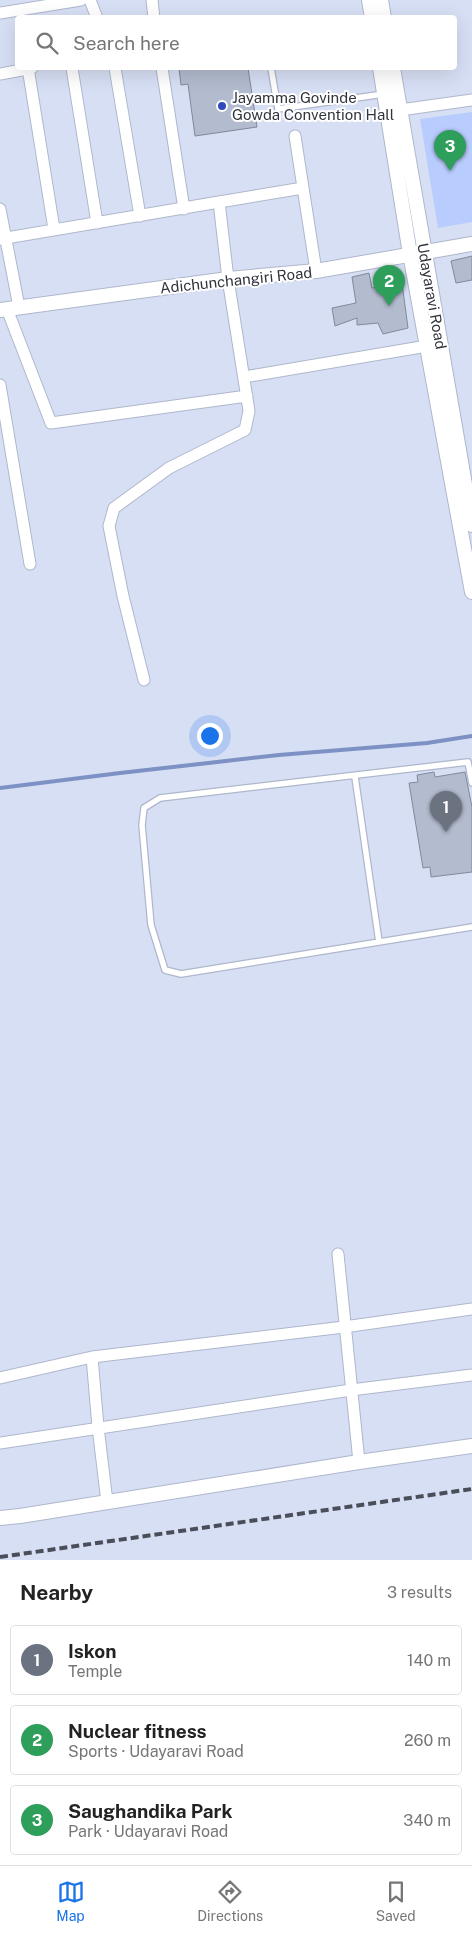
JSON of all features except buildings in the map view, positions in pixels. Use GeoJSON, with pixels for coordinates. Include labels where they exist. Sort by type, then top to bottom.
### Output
{"type":"FeatureCollection","features":[{"type":"Feature","properties":{"kind":"street"},"geometry":{"type":"LineString","coordinates":[[0,13],[27,4],[81,0]]}},
{"type":"Feature","properties":{"kind":"street"},"geometry":{"type":"LineString","coordinates":[[90,0],[96,15]]}},
{"type":"Feature","properties":{"kind":"street"},"geometry":{"type":"LineString","coordinates":[[152,0],[154,15]]}},
{"type":"Feature","properties":{"kind":"street"},"geometry":{"type":"LineString","coordinates":[[369,0],[372,15]]}},
{"type":"Feature","properties":{"kind":"street"},"geometry":{"type":"LineString","coordinates":[[381,0],[384,15]]}},
{"type":"Feature","properties":{"kind":"street"},"geometry":{"type":"LineString","coordinates":[[0,74],[20,70]]}},
{"type":"Feature","properties":{"kind":"street"},"geometry":{"type":"LineString","coordinates":[[30,70],[54,229]]}},
{"type":"Feature","properties":{"kind":"street"},"geometry":{"type":"LineString","coordinates":[[72,70],[97,223]]}},
{"type":"Feature","properties":{"kind":"street"},"geometry":{"type":"LineString","coordinates":[[115,70],[140,216]]}},
{"type":"Feature","properties":{"kind":"street"},"geometry":{"type":"LineString","coordinates":[[162,70],[184,209]]}},
{"type":"Feature","properties":{"kind":"street","name":"Udayaravi Road"},"geometry":{"type":"LineString","coordinates":[[380,70],[410,254],[472,592]]}},
{"type":"Feature","properties":{"kind":"street","name":"Udayaravi Road"},"geometry":{"type":"LineString","coordinates":[[393,70],[472,525]]}},
{"type":"Feature","properties":{"kind":"street"},"geometry":{"type":"LineString","coordinates":[[400,110],[472,100]]}},
{"type":"Feature","properties":{"kind":"street"},"geometry":{"type":"LineString","coordinates":[[295,136],[316,271]]}},
{"type":"Feature","properties":{"kind":"street"},"geometry":{"type":"LineString","coordinates":[[3,238],[303,188]]}},
{"type":"Feature","properties":{"kind":"street"},"geometry":{"type":"LineString","coordinates":[[144,680],[123,596],[109,526],[114,508],[169,468],[245,430],[249,411],[228,279],[219,202]]}},
{"type":"Feature","properties":{"kind":"street"},"geometry":{"type":"LineString","coordinates":[[0,209],[9,309],[51,423],[247,396]]}},
{"type":"Feature","properties":{"kind":"street","name":"Adichunchangiri Road"},"geometry":{"type":"LineString","coordinates":[[9,309],[228,279],[316,271],[472,244]]}},
{"type":"Feature","properties":{"kind":"street"},"geometry":{"type":"LineString","coordinates":[[244,377],[427,346]]}},
{"type":"Feature","properties":{"kind":"street"},"geometry":{"type":"LineString","coordinates":[[0,385],[30,564]]}},
{"type":"Feature","properties":{"kind":"street"},"geometry":{"type":"LineString","coordinates":[[338,1254],[359,1462]]}},
{"type":"Feature","properties":{"kind":"street"},"geometry":{"type":"LineString","coordinates":[[0,1378],[92,1357],[344,1327],[472,1309]]}},
{"type":"Feature","properties":{"kind":"street"},"geometry":{"type":"LineString","coordinates":[[92,1357],[107,1502]]}},
{"type":"Feature","properties":{"kind":"street"},"geometry":{"type":"LineString","coordinates":[[0,1443],[351,1390],[472,1375]]}},
{"type":"Feature","properties":{"kind":"street"},"geometry":{"type":"LineString","coordinates":[[0,1518],[472,1446]]}},
{"type":"Feature","properties":{"kind":"lane"},"geometry":{"type":"LineString","coordinates":[[271,70],[278,109],[384,94]]}},
{"type":"Feature","properties":{"kind":"lane"},"geometry":{"type":"LineString","coordinates":[[472,783],[468,762],[355,777],[160,798],[144,808],[142,825],[151,925],[164,970],[181,974],[472,927]]}},
{"type":"Feature","properties":{"kind":"lane"},"geometry":{"type":"LineString","coordinates":[[355,777],[379,942]]}},
{"type":"Feature","properties":{"kind":"shaded area"},"geometry":{"type":"Polygon","coordinates":[[[472,112],[472,222],[438,228],[420,119],[472,112]]]}},
{"type":"Feature","properties":{"kind":"waterway"},"geometry":{"type":"LineString","coordinates":[[0,788],[279,755],[427,743],[472,736]]}},
{"type":"Feature","properties":{"kind":"railway"},"geometry":{"type":"LineString","coordinates":[[0,1557],[472,1489]]}},
{"type":"Feature","properties":{"kind":"place","name":"Jayamma Govinde Gowda Convention Hall"},"geometry":{"type":"Point","coordinates":[222,106]}},
{"type":"Feature","properties":{"kind":"place","name":"Saughandika Park"},"geometry":{"type":"Point","coordinates":[450,171]}},
{"type":"Feature","properties":{"kind":"place","name":"Nuclear fitness"},"geometry":{"type":"Point","coordinates":[389,306]}},
{"type":"Feature","properties":{"kind":"place","name":"Iskon"},"geometry":{"type":"Point","coordinates":[446,832]}}]}
